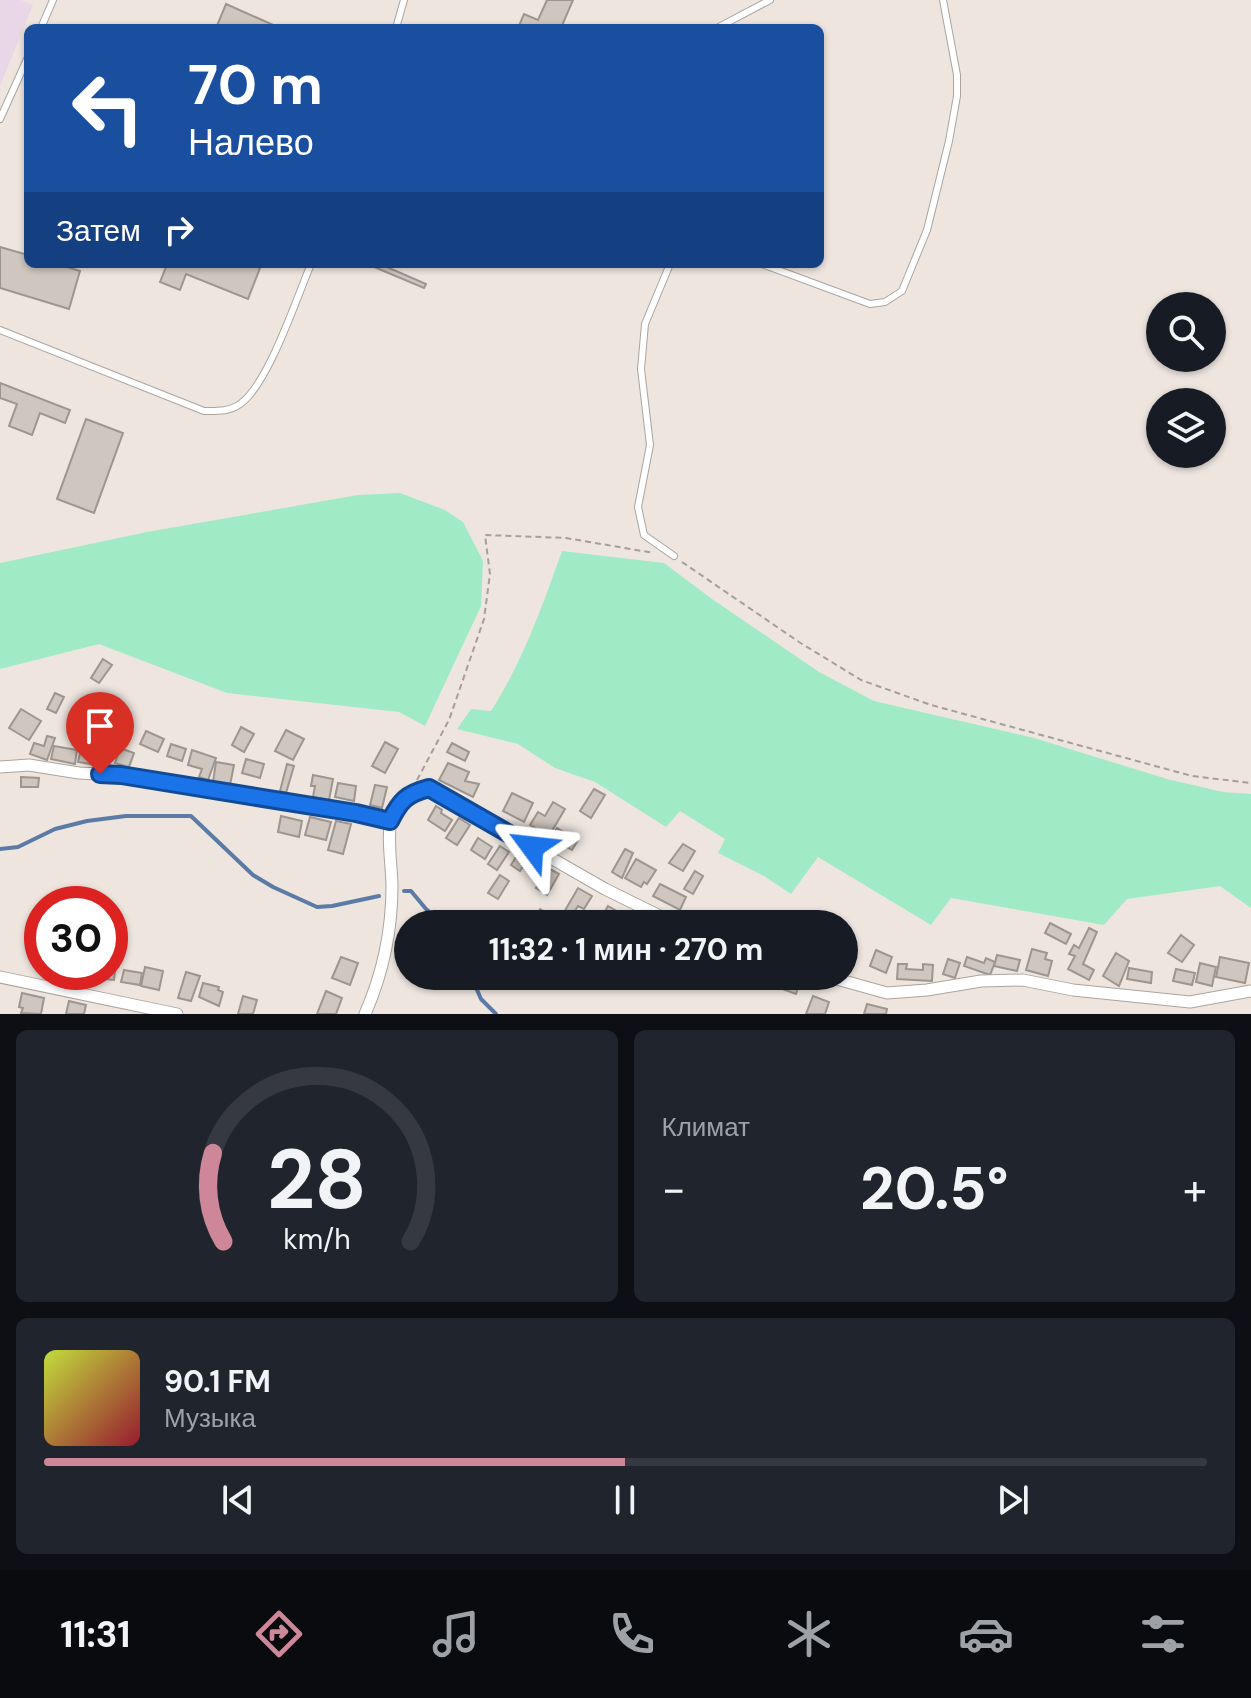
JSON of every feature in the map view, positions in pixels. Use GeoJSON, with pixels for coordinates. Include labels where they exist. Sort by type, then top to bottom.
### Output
{"type":"FeatureCollection","features":[{"type":"Feature","properties":{"kind":"street"},"geometry":{"type":"LineString","coordinates":[[0,767],[29,765],[79,773],[121,775],[390,821]]}},
{"type":"Feature","properties":{"kind":"street"},"geometry":{"type":"LineString","coordinates":[[365,1014],[378,984],[390,928],[390,821],[401,799],[411,792],[429,788],[605,889],[648,910]]}},
{"type":"Feature","properties":{"kind":"street"},"geometry":{"type":"LineString","coordinates":[[0,977],[177,1014]]}},
{"type":"Feature","properties":{"kind":"street"},"geometry":{"type":"LineString","coordinates":[[858,985],[887,993],[981,981],[1023,980],[1073,990],[1190,1002],[1251,991]]}},
{"type":"Feature","properties":{"kind":"lane"},"geometry":{"type":"LineString","coordinates":[[43,24],[53,0]]}},
{"type":"Feature","properties":{"kind":"lane"},"geometry":{"type":"LineString","coordinates":[[397,24],[404,0]]}},
{"type":"Feature","properties":{"kind":"lane"},"geometry":{"type":"LineString","coordinates":[[725,24],[770,0]]}},
{"type":"Feature","properties":{"kind":"lane"},"geometry":{"type":"LineString","coordinates":[[773,268],[870,304],[885,302],[902,291],[927,230],[957,96],[957,75],[943,0]]}},
{"type":"Feature","properties":{"kind":"lane"},"geometry":{"type":"LineString","coordinates":[[0,119],[24,66]]}},
{"type":"Feature","properties":{"kind":"lane"},"geometry":{"type":"LineString","coordinates":[[0,330],[204,411],[223,411],[239,406],[259,383],[309,268]]}},
{"type":"Feature","properties":{"kind":"lane"},"geometry":{"type":"LineString","coordinates":[[668,268],[645,324],[641,369],[650,445],[638,507],[644,535],[674,556]]}},
{"type":"Feature","properties":{"kind":"path"},"geometry":{"type":"LineString","coordinates":[[411,792],[449,720],[484,619],[490,574],[485,535],[566,538],[674,556],[799,642],[861,680],[931,705],[1192,776],[1251,783]]}},
{"type":"Feature","properties":{"kind":"shaded area"},"geometry":{"type":"Polygon","coordinates":[[[0,0],[21,0],[33,5],[0,86],[0,0]]]}},
{"type":"Feature","properties":{"kind":"green space"},"geometry":{"type":"Polygon","coordinates":[[[400,493],[445,510],[463,522],[483,561],[481,606],[425,726],[399,712],[227,693],[99,644],[0,669],[0,563],[147,532],[358,495],[400,493]]]}},
{"type":"Feature","properties":{"kind":"green space"},"geometry":{"type":"Polygon","coordinates":[[[562,551],[664,563],[819,672],[874,701],[1034,738],[1167,779],[1223,792],[1251,794],[1251,908],[1220,886],[1127,899],[1104,925],[951,898],[931,925],[818,857],[791,894],[764,876],[718,853],[725,839],[680,811],[666,827],[595,782],[555,768],[518,744],[457,729],[471,709],[491,711],[531,633],[562,551]]]}},
{"type":"Feature","properties":{"kind":"building"},"geometry":{"type":"Polygon","coordinates":[[[547,0],[573,0],[563,24],[520,24],[524,14],[538,20],[547,0]]]}},
{"type":"Feature","properties":{"kind":"building"},"geometry":{"type":"Polygon","coordinates":[[[226,4],[271,24],[218,24],[226,4]]]}},
{"type":"Feature","properties":{"kind":"building"},"geometry":{"type":"Polygon","coordinates":[[[0,247],[24,254],[24,268],[70,268],[80,271],[69,309],[0,288],[0,247]]]}},
{"type":"Feature","properties":{"kind":"building"},"geometry":{"type":"Polygon","coordinates":[[[166,268],[260,268],[248,299],[186,274],[180,290],[160,282],[166,268]]]}},
{"type":"Feature","properties":{"kind":"building"},"geometry":{"type":"Polygon","coordinates":[[[376,268],[389,268],[426,284],[424,288],[376,268]]]}},
{"type":"Feature","properties":{"kind":"building"},"geometry":{"type":"Polygon","coordinates":[[[0,383],[70,410],[65,423],[40,413],[32,435],[9,426],[17,404],[0,398],[0,383]]]}},
{"type":"Feature","properties":{"kind":"building"},"geometry":{"type":"Polygon","coordinates":[[[86,419],[123,433],[94,513],[57,499],[86,419]]]}},
{"type":"Feature","properties":{"kind":"building"},"geometry":{"type":"Polygon","coordinates":[[[103,659],[112,665],[99,683],[91,678],[103,659]]]}},
{"type":"Feature","properties":{"kind":"building"},"geometry":{"type":"Polygon","coordinates":[[[55,693],[64,697],[56,713],[47,709],[55,693]]]}},
{"type":"Feature","properties":{"kind":"building"},"geometry":{"type":"Polygon","coordinates":[[[21,709],[41,721],[29,740],[9,728],[21,709]]]}},
{"type":"Feature","properties":{"kind":"building"},"geometry":{"type":"Polygon","coordinates":[[[123,723],[131,726],[121,748],[113,744],[123,723]]]}},
{"type":"Feature","properties":{"kind":"building"},"geometry":{"type":"Polygon","coordinates":[[[241,727],[254,734],[244,752],[232,745],[241,727]]]}},
{"type":"Feature","properties":{"kind":"building"},"geometry":{"type":"Polygon","coordinates":[[[286,730],[304,739],[293,760],[275,751],[286,730]]]}},
{"type":"Feature","properties":{"kind":"building"},"geometry":{"type":"Polygon","coordinates":[[[146,731],[164,739],[158,752],[140,744],[146,731]]]}},
{"type":"Feature","properties":{"kind":"building"},"geometry":{"type":"Polygon","coordinates":[[[47,736],[55,738],[47,760],[30,754],[34,743],[44,746],[47,736]]]}},
{"type":"Feature","properties":{"kind":"building"},"geometry":{"type":"Polygon","coordinates":[[[385,742],[398,749],[385,773],[372,766],[385,742]]]}},
{"type":"Feature","properties":{"kind":"building"},"geometry":{"type":"Polygon","coordinates":[[[452,743],[469,752],[465,761],[447,752],[452,743]]]}},
{"type":"Feature","properties":{"kind":"building"},"geometry":{"type":"Polygon","coordinates":[[[82,744],[106,748],[102,766],[78,762],[82,744]]]}},
{"type":"Feature","properties":{"kind":"building"},"geometry":{"type":"Polygon","coordinates":[[[171,744],[186,749],[182,761],[167,756],[171,744]]]}},
{"type":"Feature","properties":{"kind":"building"},"geometry":{"type":"Polygon","coordinates":[[[54,746],[77,750],[75,764],[51,759],[54,746]]]}},
{"type":"Feature","properties":{"kind":"building"},"geometry":{"type":"Polygon","coordinates":[[[120,748],[134,753],[129,767],[115,763],[120,748]]]}},
{"type":"Feature","properties":{"kind":"building"},"geometry":{"type":"Polygon","coordinates":[[[192,750],[216,758],[208,780],[199,777],[202,769],[188,765],[192,750]]]}},
{"type":"Feature","properties":{"kind":"building"},"geometry":{"type":"Polygon","coordinates":[[[246,759],[264,764],[260,778],[242,773],[246,759]]]}},
{"type":"Feature","properties":{"kind":"building"},"geometry":{"type":"Polygon","coordinates":[[[216,762],[234,765],[230,785],[213,782],[216,762]]]}},
{"type":"Feature","properties":{"kind":"building"},"geometry":{"type":"Polygon","coordinates":[[[448,763],[469,772],[465,781],[479,784],[473,797],[439,780],[448,763]]]}},
{"type":"Feature","properties":{"kind":"building"},"geometry":{"type":"Polygon","coordinates":[[[287,764],[294,766],[286,793],[280,791],[287,764]]]}},
{"type":"Feature","properties":{"kind":"building"},"geometry":{"type":"Polygon","coordinates":[[[313,775],[333,779],[329,800],[313,797],[313,775]]]}},
{"type":"Feature","properties":{"kind":"building"},"geometry":{"type":"Polygon","coordinates":[[[21,777],[39,778],[38,787],[21,787],[21,777]]]}},
{"type":"Feature","properties":{"kind":"building"},"geometry":{"type":"Polygon","coordinates":[[[338,783],[356,786],[354,801],[335,797],[338,783]]]}},
{"type":"Feature","properties":{"kind":"building"},"geometry":{"type":"Polygon","coordinates":[[[375,785],[387,787],[382,808],[370,805],[375,785]]]}},
{"type":"Feature","properties":{"kind":"building"},"geometry":{"type":"Polygon","coordinates":[[[594,789],[605,795],[591,818],[580,811],[594,789]]]}},
{"type":"Feature","properties":{"kind":"building"},"geometry":{"type":"Polygon","coordinates":[[[512,793],[533,803],[524,822],[503,811],[512,793]]]}},
{"type":"Feature","properties":{"kind":"building"},"geometry":{"type":"Polygon","coordinates":[[[553,802],[565,809],[549,836],[530,825],[538,812],[545,816],[553,802]]]}},
{"type":"Feature","properties":{"kind":"building"},"geometry":{"type":"Polygon","coordinates":[[[436,806],[452,820],[445,831],[428,820],[436,806]]]}},
{"type":"Feature","properties":{"kind":"building"},"geometry":{"type":"Polygon","coordinates":[[[281,816],[302,821],[299,837],[278,832],[281,816]]]}},
{"type":"Feature","properties":{"kind":"building"},"geometry":{"type":"Polygon","coordinates":[[[310,817],[331,822],[326,840],[305,835],[310,817]]]}},
{"type":"Feature","properties":{"kind":"building"},"geometry":{"type":"Polygon","coordinates":[[[459,818],[470,825],[457,845],[446,838],[459,818]]]}},
{"type":"Feature","properties":{"kind":"building"},"geometry":{"type":"Polygon","coordinates":[[[336,821],[351,824],[343,854],[328,850],[336,821]]]}},
{"type":"Feature","properties":{"kind":"building"},"geometry":{"type":"Polygon","coordinates":[[[557,828],[578,840],[572,850],[551,838],[557,828]]]}},
{"type":"Feature","properties":{"kind":"building"},"geometry":{"type":"Polygon","coordinates":[[[478,838],[492,847],[485,859],[471,850],[478,838]]]}},
{"type":"Feature","properties":{"kind":"building"},"geometry":{"type":"Polygon","coordinates":[[[683,844],[695,851],[683,871],[669,863],[683,844]]]}},
{"type":"Feature","properties":{"kind":"building"},"geometry":{"type":"Polygon","coordinates":[[[500,846],[509,852],[497,870],[488,864],[500,846]]]}},
{"type":"Feature","properties":{"kind":"building"},"geometry":{"type":"Polygon","coordinates":[[[521,849],[534,857],[528,868],[524,865],[520,871],[511,865],[521,849]]]}},
{"type":"Feature","properties":{"kind":"building"},"geometry":{"type":"Polygon","coordinates":[[[625,849],[633,853],[622,878],[612,872],[625,849]]]}},
{"type":"Feature","properties":{"kind":"building"},"geometry":{"type":"Polygon","coordinates":[[[636,859],[656,870],[647,884],[644,882],[641,887],[625,878],[636,859]]]}},
{"type":"Feature","properties":{"kind":"building"},"geometry":{"type":"Polygon","coordinates":[[[548,868],[559,874],[547,895],[536,888],[548,868]]]}},
{"type":"Feature","properties":{"kind":"building"},"geometry":{"type":"Polygon","coordinates":[[[695,871],[703,876],[693,894],[684,889],[695,871]]]}},
{"type":"Feature","properties":{"kind":"building"},"geometry":{"type":"Polygon","coordinates":[[[500,875],[509,881],[498,899],[488,893],[500,875]]]}},
{"type":"Feature","properties":{"kind":"building"},"geometry":{"type":"Polygon","coordinates":[[[660,884],[686,897],[680,910],[653,896],[660,884]]]}},
{"type":"Feature","properties":{"kind":"building"},"geometry":{"type":"Polygon","coordinates":[[[578,888],[592,896],[584,909],[578,906],[576,910],[565,910],[578,888]]]}},
{"type":"Feature","properties":{"kind":"building"},"geometry":{"type":"Polygon","coordinates":[[[1050,923],[1071,934],[1066,944],[1045,933],[1050,923]]]}},
{"type":"Feature","properties":{"kind":"building"},"geometry":{"type":"Polygon","coordinates":[[[1089,928],[1097,932],[1083,964],[1094,970],[1089,980],[1068,969],[1075,956],[1069,954],[1074,945],[1079,948],[1089,928]]]}},
{"type":"Feature","properties":{"kind":"building"},"geometry":{"type":"Polygon","coordinates":[[[1181,935],[1194,945],[1182,962],[1168,953],[1181,935]]]}},
{"type":"Feature","properties":{"kind":"building"},"geometry":{"type":"Polygon","coordinates":[[[1032,949],[1047,953],[1045,959],[1052,961],[1048,976],[1026,970],[1032,949]]]}},
{"type":"Feature","properties":{"kind":"building"},"geometry":{"type":"Polygon","coordinates":[[[876,950],[892,957],[886,973],[870,966],[876,950]]]}},
{"type":"Feature","properties":{"kind":"building"},"geometry":{"type":"Polygon","coordinates":[[[1116,953],[1129,961],[1119,986],[1103,976],[1116,953]]]}},
{"type":"Feature","properties":{"kind":"building"},"geometry":{"type":"Polygon","coordinates":[[[997,955],[1020,960],[1017,971],[994,966],[997,955]]]}},
{"type":"Feature","properties":{"kind":"building"},"geometry":{"type":"Polygon","coordinates":[[[341,957],[358,963],[350,985],[332,978],[341,957]]]}},
{"type":"Feature","properties":{"kind":"building"},"geometry":{"type":"Polygon","coordinates":[[[967,957],[984,963],[986,958],[995,962],[990,975],[964,966],[967,957]]]}},
{"type":"Feature","properties":{"kind":"building"},"geometry":{"type":"Polygon","coordinates":[[[1220,957],[1249,963],[1245,983],[1216,977],[1220,957]]]}},
{"type":"Feature","properties":{"kind":"building"},"geometry":{"type":"Polygon","coordinates":[[[948,959],[960,963],[955,978],[943,974],[948,959]]]}},
{"type":"Feature","properties":{"kind":"building"},"geometry":{"type":"Polygon","coordinates":[[[1200,963],[1216,967],[1212,986],[1196,982],[1200,963]]]}},
{"type":"Feature","properties":{"kind":"building"},"geometry":{"type":"Polygon","coordinates":[[[898,964],[907,964],[906,969],[923,970],[923,964],[933,965],[932,981],[897,979],[898,964]]]}},
{"type":"Feature","properties":{"kind":"building"},"geometry":{"type":"Polygon","coordinates":[[[145,967],[163,971],[159,990],[141,986],[145,967]]]}},
{"type":"Feature","properties":{"kind":"building"},"geometry":{"type":"Polygon","coordinates":[[[1129,968],[1152,972],[1151,983],[1127,979],[1129,968]]]}},
{"type":"Feature","properties":{"kind":"building"},"geometry":{"type":"Polygon","coordinates":[[[1176,969],[1195,973],[1192,985],[1173,981],[1176,969]]]}},
{"type":"Feature","properties":{"kind":"building"},"geometry":{"type":"Polygon","coordinates":[[[128,971],[142,973],[140,985],[128,983],[128,971]]]}},
{"type":"Feature","properties":{"kind":"building"},"geometry":{"type":"Polygon","coordinates":[[[186,972],[200,976],[191,1001],[178,998],[186,972]]]}},
{"type":"Feature","properties":{"kind":"building"},"geometry":{"type":"Polygon","coordinates":[[[203,983],[219,987],[218,990],[223,992],[219,1006],[199,997],[203,983]]]}},
{"type":"Feature","properties":{"kind":"building"},"geometry":{"type":"Polygon","coordinates":[[[326,991],[342,998],[336,1014],[317,1014],[326,991]]]}},
{"type":"Feature","properties":{"kind":"building"},"geometry":{"type":"Polygon","coordinates":[[[22,993],[44,998],[41,1014],[21,1013],[22,993]]]}},
{"type":"Feature","properties":{"kind":"building"},"geometry":{"type":"Polygon","coordinates":[[[243,996],[257,1000],[253,1014],[238,1014],[243,996]]]}},
{"type":"Feature","properties":{"kind":"building"},"geometry":{"type":"Polygon","coordinates":[[[813,996],[829,1002],[825,1014],[806,1014],[813,996]]]}},
{"type":"Feature","properties":{"kind":"building"},"geometry":{"type":"Polygon","coordinates":[[[69,1001],[86,1005],[84,1014],[66,1014],[69,1001]]]}},
{"type":"Feature","properties":{"kind":"building"},"geometry":{"type":"Polygon","coordinates":[[[867,1004],[887,1009],[886,1014],[864,1014],[867,1004]]]}},
{"type":"Feature","properties":{"kind":"waterway"},"geometry":{"type":"LineString","coordinates":[[0,849],[18,847],[55,829],[87,821],[126,816],[191,816],[253,875],[317,907],[379,896]]}},
{"type":"Feature","properties":{"kind":"waterway"},"geometry":{"type":"LineString","coordinates":[[404,891],[411,891],[427,910]]}},
{"type":"Feature","properties":{"kind":"waterway"},"geometry":{"type":"LineString","coordinates":[[477,990],[481,999],[496,1014]]}},
{"type":"Feature","properties":{"kind":"route"},"geometry":{"type":"LineString","coordinates":[[100,774],[356,813],[390,821],[401,799],[411,792],[429,788],[532,847]]}}]}
